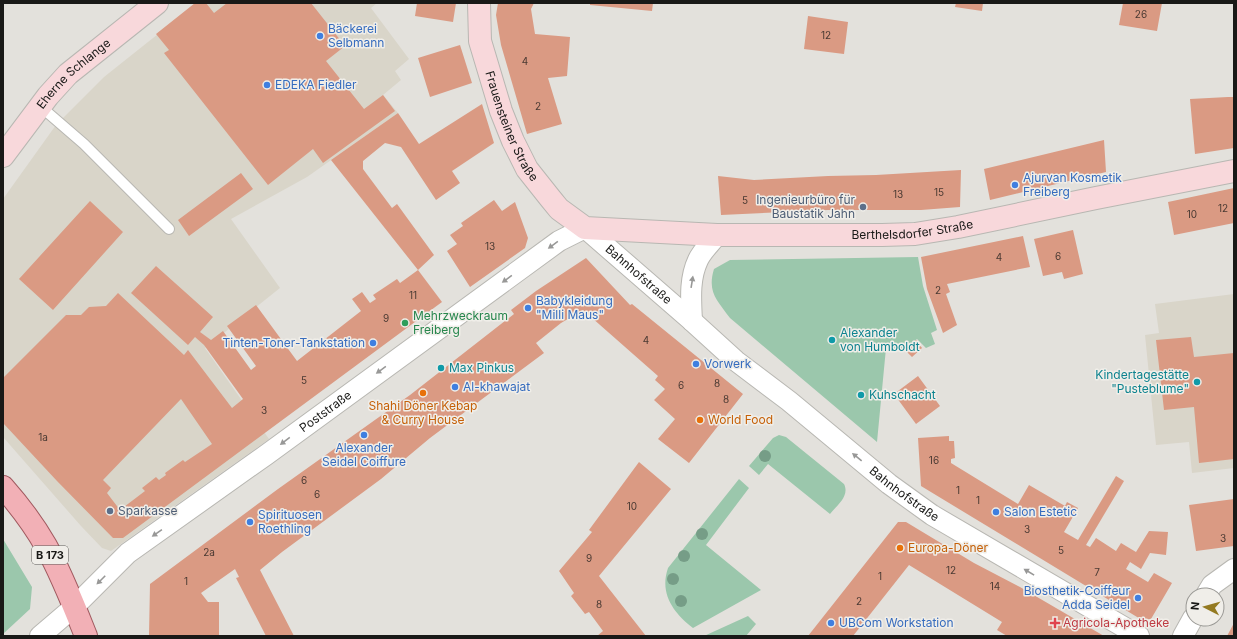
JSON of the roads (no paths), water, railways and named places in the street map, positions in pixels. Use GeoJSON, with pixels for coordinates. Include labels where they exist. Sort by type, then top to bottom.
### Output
{"type":"FeatureCollection","features":[{"type":"Feature","properties":{"kind":"main road","name":"B 173"},"geometry":{"type":"LineString","coordinates":[[3,487],[20,507],[46,546],[86,636]]}},
{"type":"Feature","properties":{"kind":"street","name":"Eherne Schlange"},"geometry":{"type":"LineString","coordinates":[[3,156],[40,106],[68,74],[157,3]]}},
{"type":"Feature","properties":{"kind":"street","name":"Frauensteiner Straße"},"geometry":{"type":"LineString","coordinates":[[479,3],[480,41],[500,112],[513,141],[527,169],[559,209],[585,228]]}},
{"type":"Feature","properties":{"kind":"street","name":"Berthelsdorfer Straße"},"geometry":{"type":"LineString","coordinates":[[585,228],[717,235],[915,234],[958,227],[1234,171]]}},
{"type":"Feature","properties":{"kind":"street","name":"Bahnhofstraße"},"geometry":{"type":"LineString","coordinates":[[585,228],[736,361],[789,402],[889,484],[932,515],[1140,636]]}},
{"type":"Feature","properties":{"kind":"street","name":"Poststraße"},"geometry":{"type":"LineString","coordinates":[[40,636],[74,607],[128,553],[266,455],[558,241],[585,228]]}},
{"type":"Feature","properties":{"kind":"street","name":"Bahnhofstraße"},"geometry":{"type":"LineString","coordinates":[[692,321],[690,297],[692,280],[698,259],[717,235]]}},
{"type":"Feature","properties":{"kind":"street"},"geometry":{"type":"LineString","coordinates":[[1211,587],[1234,569]]}},
{"type":"Feature","properties":{"kind":"street"},"geometry":{"type":"LineString","coordinates":[[1182,636],[1188,627]]}},
{"type":"Feature","properties":{"kind":"lane"},"geometry":{"type":"LineString","coordinates":[[40,106],[84,144],[169,229]]}},
{"type":"Feature","properties":{"kind":"place","name":"Bäckerei Selbmann"},"geometry":{"type":"Point","coordinates":[320,36]}},
{"type":"Feature","properties":{"kind":"place","name":"EDEKA Fiedler"},"geometry":{"type":"Point","coordinates":[267,85]}},
{"type":"Feature","properties":{"kind":"place","name":"Ajurvan Kosmetik Freiberg"},"geometry":{"type":"Point","coordinates":[1015,185]}},
{"type":"Feature","properties":{"kind":"place","name":"Ingenieurbüro für Baustatik Jahn"},"geometry":{"type":"Point","coordinates":[863,207]}},
{"type":"Feature","properties":{"kind":"place","name":"Babykleidung \"Milli Maus\""},"geometry":{"type":"Point","coordinates":[528,308]}},
{"type":"Feature","properties":{"kind":"place","name":"Mehrzweckraum Freiberg"},"geometry":{"type":"Point","coordinates":[405,323]}},
{"type":"Feature","properties":{"kind":"place","name":"Alexander von Humboldt"},"geometry":{"type":"Point","coordinates":[832,340]}},
{"type":"Feature","properties":{"kind":"place","name":"Tinten-Toner-Tankstation"},"geometry":{"type":"Point","coordinates":[373,343]}},
{"type":"Feature","properties":{"kind":"place","name":"Vorwerk"},"geometry":{"type":"Point","coordinates":[696,364]}},
{"type":"Feature","properties":{"kind":"place","name":"Max Pinkus"},"geometry":{"type":"Point","coordinates":[441,368]}},
{"type":"Feature","properties":{"kind":"place","name":"Kindertagestätte \"Pusteblume\""},"geometry":{"type":"Point","coordinates":[1197,382]}},
{"type":"Feature","properties":{"kind":"place","name":"Al-khawajat"},"geometry":{"type":"Point","coordinates":[455,387]}},
{"type":"Feature","properties":{"kind":"place","name":"Shahi Döner Kebap & Curry House"},"geometry":{"type":"Point","coordinates":[423,393]}},
{"type":"Feature","properties":{"kind":"place","name":"Kuhschacht"},"geometry":{"type":"Point","coordinates":[861,395]}},
{"type":"Feature","properties":{"kind":"place","name":"World Food"},"geometry":{"type":"Point","coordinates":[700,420]}},
{"type":"Feature","properties":{"kind":"place","name":"Alexander Seidel Coiffure"},"geometry":{"type":"Point","coordinates":[364,435]}},
{"type":"Feature","properties":{"kind":"place","name":"Sparkasse"},"geometry":{"type":"Point","coordinates":[110,511]}},
{"type":"Feature","properties":{"kind":"place","name":"Salon Estetic"},"geometry":{"type":"Point","coordinates":[996,512]}},
{"type":"Feature","properties":{"kind":"place","name":"Spirituosen Roethling"},"geometry":{"type":"Point","coordinates":[250,522]}},
{"type":"Feature","properties":{"kind":"place","name":"Europa-Döner"},"geometry":{"type":"Point","coordinates":[900,548]}},
{"type":"Feature","properties":{"kind":"place","name":"Biosthetik-Coiffeur Adda Seidel"},"geometry":{"type":"Point","coordinates":[1138,598]}},
{"type":"Feature","properties":{"kind":"place","name":"UBCom Workstation"},"geometry":{"type":"Point","coordinates":[831,623]}},
{"type":"Feature","properties":{"kind":"place","name":"Agricola-Apotheke"},"geometry":{"type":"Point","coordinates":[1055,623]}}]}
